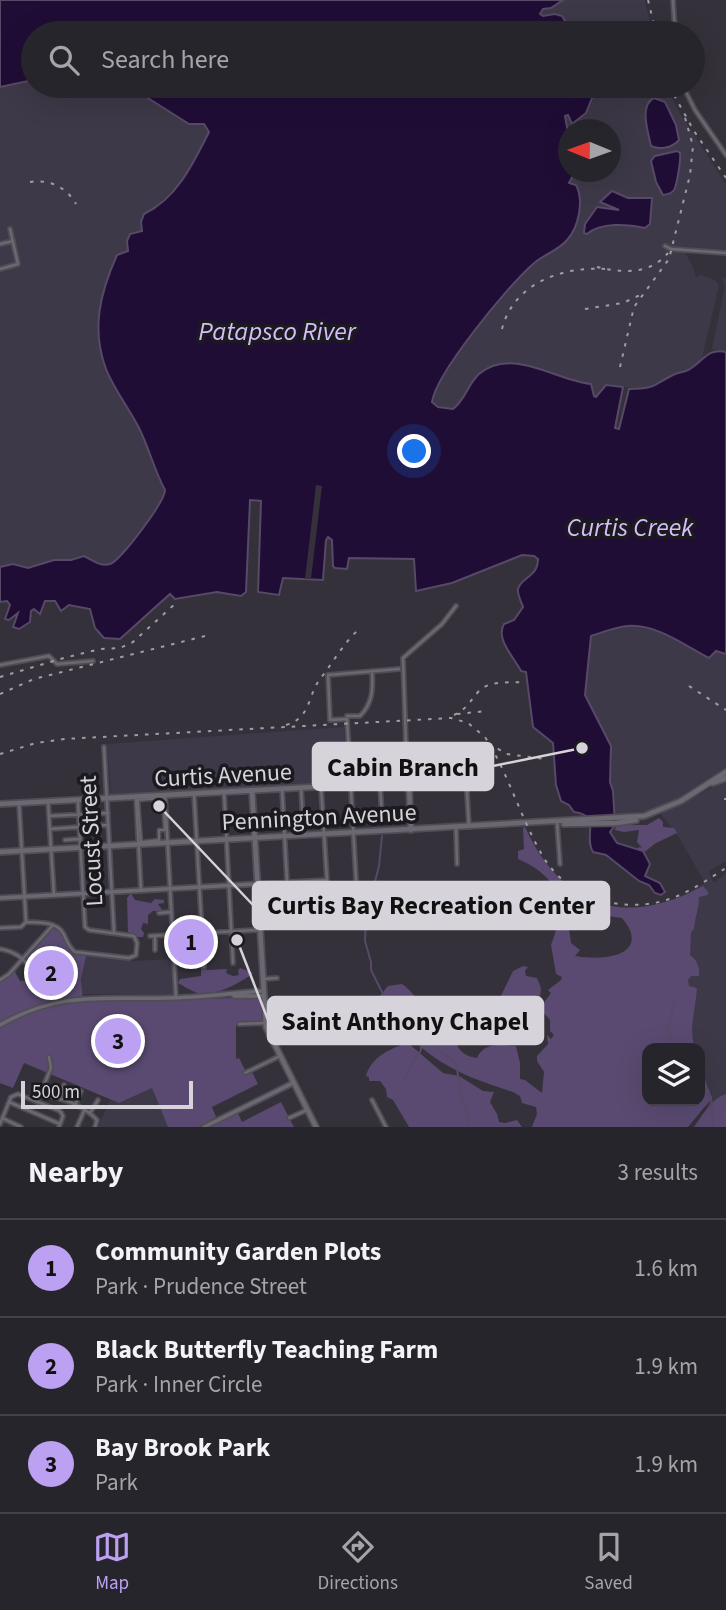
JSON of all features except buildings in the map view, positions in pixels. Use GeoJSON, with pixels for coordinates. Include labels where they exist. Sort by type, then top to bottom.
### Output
{"type":"FeatureCollection","features":[{"type":"Feature","properties":{"kind":"main road","name":"Pennington Avenue"},"geometry":{"type":"LineString","coordinates":[[0,852],[617,821],[644,816],[670,806],[726,772]]}},
{"type":"Feature","properties":{"kind":"main road","name":"Pennington Avenue"},"geometry":{"type":"LineString","coordinates":[[709,784],[726,778]]}},
{"type":"Feature","properties":{"kind":"main road","name":"Curtis Avenue"},"geometry":{"type":"LineString","coordinates":[[0,804],[409,783]]}},
{"type":"Feature","properties":{"kind":"main road"},"geometry":{"type":"LineString","coordinates":[[409,783],[411,830]]}},
{"type":"Feature","properties":{"kind":"main road"},"geometry":{"type":"LineString","coordinates":[[252,791],[265,1023],[316,1127]]}},
{"type":"Feature","properties":{"kind":"main road"},"geometry":{"type":"LineString","coordinates":[[376,832],[409,828],[411,822]]}},
{"type":"Feature","properties":{"kind":"street"},"geometry":{"type":"LineString","coordinates":[[673,0],[675,21]]}},
{"type":"Feature","properties":{"kind":"street"},"geometry":{"type":"LineString","coordinates":[[689,98],[726,155]]}},
{"type":"Feature","properties":{"kind":"street"},"geometry":{"type":"LineString","coordinates":[[0,269],[18,264],[10,229]]}},
{"type":"Feature","properties":{"kind":"street"},"geometry":{"type":"LineString","coordinates":[[0,244],[13,241]]}},
{"type":"Feature","properties":{"kind":"street"},"geometry":{"type":"LineString","coordinates":[[664,246],[671,249],[726,253]]}},
{"type":"Feature","properties":{"kind":"street"},"geometry":{"type":"LineString","coordinates":[[409,783],[403,658],[442,624],[456,606]]}},
{"type":"Feature","properties":{"kind":"street"},"geometry":{"type":"LineString","coordinates":[[0,665],[49,656],[57,663],[93,661]]}},
{"type":"Feature","properties":{"kind":"street"},"geometry":{"type":"LineString","coordinates":[[356,879],[347,719],[330,720],[328,675],[400,670]]}},
{"type":"Feature","properties":{"kind":"street"},"geometry":{"type":"LineString","coordinates":[[346,716],[360,716],[366,709],[373,691],[372,671]]}},
{"type":"Feature","properties":{"kind":"street","name":"Locust Street"},"geometry":{"type":"LineString","coordinates":[[104,747],[114,933]]}},
{"type":"Feature","properties":{"kind":"street"},"geometry":{"type":"LineString","coordinates":[[467,775],[470,827]]}},
{"type":"Feature","properties":{"kind":"street","name":"Curtis Avenue"},"geometry":{"type":"LineString","coordinates":[[409,783],[446,781]]}},
{"type":"Feature","properties":{"kind":"street"},"geometry":{"type":"LineString","coordinates":[[380,784],[382,816]]}},
{"type":"Feature","properties":{"kind":"street"},"geometry":{"type":"LineString","coordinates":[[321,787],[329,911]]}},
{"type":"Feature","properties":{"kind":"street"},"geometry":{"type":"LineString","coordinates":[[301,788],[304,836]]}},
{"type":"Feature","properties":{"kind":"street"},"geometry":{"type":"LineString","coordinates":[[282,789],[289,918]]}},
{"type":"Feature","properties":{"kind":"street"},"geometry":{"type":"LineString","coordinates":[[224,792],[233,963]]}},
{"type":"Feature","properties":{"kind":"street"},"geometry":{"type":"LineString","coordinates":[[194,794],[204,967]]}},
{"type":"Feature","properties":{"kind":"street"},"geometry":{"type":"LineString","coordinates":[[165,795],[176,998]]}},
{"type":"Feature","properties":{"kind":"street"},"geometry":{"type":"LineString","coordinates":[[136,797],[140,843]]}},
{"type":"Feature","properties":{"kind":"street"},"geometry":{"type":"LineString","coordinates":[[140,843],[159,840],[159,830],[165,830],[163,798],[138,800],[141,890]]}},
{"type":"Feature","properties":{"kind":"street"},"geometry":{"type":"LineString","coordinates":[[26,922],[53,925],[61,930],[69,947],[75,952],[129,958],[136,955],[135,937],[86,928],[78,800]]}},
{"type":"Feature","properties":{"kind":"street"},"geometry":{"type":"LineString","coordinates":[[48,802],[54,895]]}},
{"type":"Feature","properties":{"kind":"street"},"geometry":{"type":"LineString","coordinates":[[0,928],[22,927],[26,922],[19,803]]}},
{"type":"Feature","properties":{"kind":"street"},"geometry":{"type":"LineString","coordinates":[[49,816],[108,813]]}},
{"type":"Feature","properties":{"kind":"street"},"geometry":{"type":"LineString","coordinates":[[557,822],[560,864]]}},
{"type":"Feature","properties":{"kind":"street"},"geometry":{"type":"LineString","coordinates":[[50,829],[108,825]]}},
{"type":"Feature","properties":{"kind":"street"},"geometry":{"type":"LineString","coordinates":[[456,827],[457,864]]}},
{"type":"Feature","properties":{"kind":"street"},"geometry":{"type":"LineString","coordinates":[[65,840],[80,839]]}},
{"type":"Feature","properties":{"kind":"street"},"geometry":{"type":"LineString","coordinates":[[0,898],[327,880]]}},
{"type":"Feature","properties":{"kind":"street"},"geometry":{"type":"LineString","coordinates":[[159,913],[172,912]]}},
{"type":"Feature","properties":{"kind":"street"},"geometry":{"type":"LineString","coordinates":[[0,980],[6,977],[53,925]]}},
{"type":"Feature","properties":{"kind":"street"},"geometry":{"type":"LineString","coordinates":[[155,950],[152,936],[260,930]]}},
{"type":"Feature","properties":{"kind":"street"},"geometry":{"type":"LineString","coordinates":[[0,949],[23,958],[37,978]]}},
{"type":"Feature","properties":{"kind":"street"},"geometry":{"type":"LineString","coordinates":[[263,979],[277,978]]}},
{"type":"Feature","properties":{"kind":"street"},"geometry":{"type":"LineString","coordinates":[[0,1025],[30,1010],[68,999],[99,996],[176,998],[263,993]]}},
{"type":"Feature","properties":{"kind":"street"},"geometry":{"type":"LineString","coordinates":[[239,1024],[265,1023]]}},
{"type":"Feature","properties":{"kind":"street"},"geometry":{"type":"LineString","coordinates":[[245,1073],[280,1056]]}},
{"type":"Feature","properties":{"kind":"street"},"geometry":{"type":"LineString","coordinates":[[37,1101],[51,1068],[49,1057]]}},
{"type":"Feature","properties":{"kind":"street"},"geometry":{"type":"LineString","coordinates":[[204,1127],[293,1083]]}},
{"type":"Feature","properties":{"kind":"street"},"geometry":{"type":"LineString","coordinates":[[60,1098],[64,1085]]}},
{"type":"Feature","properties":{"kind":"street"},"geometry":{"type":"LineString","coordinates":[[75,1105],[81,1091]]}},
{"type":"Feature","properties":{"kind":"street"},"geometry":{"type":"LineString","coordinates":[[40,1093],[60,1098],[90,1113],[96,1120],[95,1127]]}},
{"type":"Feature","properties":{"kind":"street"},"geometry":{"type":"LineString","coordinates":[[0,1124],[9,1102],[14,1094],[60,1111],[63,1115],[60,1126],[9,1102]]}},
{"type":"Feature","properties":{"kind":"street"},"geometry":{"type":"LineString","coordinates":[[90,1113],[98,1100]]}},
{"type":"Feature","properties":{"kind":"street"},"geometry":{"type":"LineString","coordinates":[[372,1100],[386,1127]]}},
{"type":"Feature","properties":{"kind":"street"},"geometry":{"type":"LineString","coordinates":[[77,1127],[84,1110]]}},
{"type":"Feature","properties":{"kind":"street"},"geometry":{"type":"LineString","coordinates":[[289,1118],[307,1110]]}},
{"type":"Feature","properties":{"kind":"street"},"geometry":{"type":"LineString","coordinates":[[2,1118],[21,1127]]}},
{"type":"Feature","properties":{"kind":"shaded area"},"geometry":{"type":"Polygon","coordinates":[[[563,0],[645,0],[649,21],[565,21],[559,15],[543,16],[540,13],[543,9],[551,8],[563,0]]]}},
{"type":"Feature","properties":{"kind":"shaded area"},"geometry":{"type":"Polygon","coordinates":[[[21,83],[21,98],[148,98],[189,124],[204,124],[209,132],[183,180],[151,211],[142,231],[127,241],[128,251],[101,305],[98,331],[107,371],[138,426],[166,493],[156,512],[120,558],[107,565],[93,560],[59,559],[28,568],[13,564],[0,567],[0,87],[21,83]]]}},
{"type":"Feature","properties":{"kind":"shaded area"},"geometry":{"type":"Polygon","coordinates":[[[592,98],[672,98],[726,184],[726,251],[682,247],[696,277],[701,275],[715,280],[719,285],[702,358],[688,371],[676,373],[650,389],[606,385],[596,397],[584,385],[557,374],[520,365],[498,365],[484,370],[460,404],[453,409],[438,407],[432,402],[435,389],[465,343],[509,288],[531,265],[567,240],[575,227],[580,198],[570,182],[621,182],[621,119],[579,119],[586,113],[592,98]]]}},
{"type":"Feature","properties":{"kind":"shaded area"},"geometry":{"type":"Polygon","coordinates":[[[726,278],[726,352],[712,349],[725,286],[722,280],[726,278]]]}},
{"type":"Feature","properties":{"kind":"shaded area"},"geometry":{"type":"Polygon","coordinates":[[[629,626],[655,630],[710,658],[716,651],[726,654],[726,767],[675,802],[653,810],[623,815],[615,813],[610,782],[612,761],[585,695],[591,636],[629,626]]]}},
{"type":"Feature","properties":{"kind":"shaded area"},"geometry":{"type":"Polygon","coordinates":[[[344,727],[347,783],[111,795],[107,744],[344,727]]]}},
{"type":"Feature","properties":{"kind":"shaded area"},"geometry":{"type":"Polygon","coordinates":[[[726,781],[726,861],[709,871],[715,882],[726,873],[726,1127],[711,1114],[705,1099],[705,1043],[685,1043],[675,1011],[659,908],[655,905],[683,896],[705,883],[679,837],[660,813],[726,781]]]}},
{"type":"Feature","properties":{"kind":"shaded area"},"geometry":{"type":"Polygon","coordinates":[[[659,818],[663,827],[674,828],[677,833],[643,853],[638,849],[642,848],[637,842],[639,830],[615,830],[616,825],[647,825],[659,818]]]}},
{"type":"Feature","properties":{"kind":"shaded area"},"geometry":{"type":"Polygon","coordinates":[[[525,827],[540,854],[557,876],[577,892],[598,903],[622,907],[647,906],[674,899],[703,886],[708,892],[708,895],[699,897],[694,929],[691,932],[690,955],[698,964],[699,973],[699,976],[691,976],[688,980],[689,986],[697,988],[692,1026],[694,1043],[642,1043],[642,1106],[705,1106],[705,1080],[712,1098],[688,1127],[532,1127],[537,1114],[536,1107],[522,1103],[520,1096],[513,1092],[470,1077],[436,1058],[407,1033],[379,997],[388,986],[402,984],[429,1012],[440,1019],[455,1010],[461,1013],[467,1005],[477,1003],[481,1009],[481,1018],[466,1027],[453,1026],[453,1043],[465,1054],[477,1058],[488,1047],[516,1046],[520,1079],[542,1093],[544,1072],[537,1056],[548,1044],[547,1035],[551,1039],[554,1035],[550,1031],[550,1020],[542,1011],[542,1005],[551,993],[548,990],[562,977],[556,974],[551,945],[561,916],[568,921],[571,943],[580,950],[575,956],[591,958],[620,953],[627,949],[631,942],[631,933],[622,918],[607,916],[605,920],[585,922],[574,918],[570,911],[562,908],[556,891],[546,877],[518,859],[518,851],[524,849],[525,827]]]}},
{"type":"Feature","properties":{"kind":"shaded area"},"geometry":{"type":"Polygon","coordinates":[[[131,893],[135,900],[151,903],[155,899],[164,900],[164,903],[158,904],[163,911],[153,911],[148,915],[148,924],[143,923],[143,937],[128,932],[127,898],[131,893]]]}},
{"type":"Feature","properties":{"kind":"shaded area"},"geometry":{"type":"Polygon","coordinates":[[[52,928],[60,932],[71,952],[86,956],[81,980],[83,1000],[261,997],[262,1022],[236,1024],[236,1059],[239,1058],[247,1074],[252,1072],[258,1084],[212,1107],[216,1117],[199,1127],[168,1127],[152,1088],[119,1103],[24,1063],[13,1088],[0,1083],[0,981],[14,970],[20,981],[39,980],[39,975],[25,958],[52,928]]]}},
{"type":"Feature","properties":{"kind":"shaded area"},"geometry":{"type":"Polygon","coordinates":[[[86,956],[134,961],[172,959],[174,995],[82,994],[81,980],[86,956]]]}},
{"type":"Feature","properties":{"kind":"shaded area"},"geometry":{"type":"Polygon","coordinates":[[[523,966],[528,967],[526,976],[537,978],[541,988],[540,1000],[528,1016],[528,1024],[537,1031],[535,1041],[477,1040],[475,1028],[490,1018],[513,971],[523,966]]]}},
{"type":"Feature","properties":{"kind":"shaded area"},"geometry":{"type":"Polygon","coordinates":[[[201,967],[207,970],[227,969],[226,973],[233,976],[239,975],[240,968],[253,973],[235,985],[211,993],[197,993],[178,983],[180,979],[201,976],[201,967]]]}},
{"type":"Feature","properties":{"kind":"shaded area"},"geometry":{"type":"Polygon","coordinates":[[[408,1043],[443,1073],[459,1076],[483,1091],[494,1092],[490,1102],[499,1122],[517,1120],[522,1127],[409,1127],[393,1100],[387,1097],[386,1089],[380,1081],[369,1081],[366,1076],[377,1059],[408,1043]]]}},
{"type":"Feature","properties":{"kind":"shaded area"},"geometry":{"type":"Polygon","coordinates":[[[152,1088],[168,1127],[98,1127],[110,1100],[119,1103],[152,1088]]]}},
{"type":"Feature","properties":{"kind":"shaded area"},"geometry":{"type":"Polygon","coordinates":[[[726,1094],[726,1127],[694,1127],[712,1103],[726,1094]]]}},
{"type":"Feature","properties":{"kind":"shaded area"},"geometry":{"type":"Polygon","coordinates":[[[281,1102],[294,1127],[210,1127],[238,1113],[242,1122],[281,1102]]]}},
{"type":"Feature","properties":{"kind":"water"},"geometry":{"type":"Polygon","coordinates":[[[0,0],[563,0],[551,8],[543,9],[540,14],[555,14],[562,16],[565,21],[21,21],[21,83],[0,87],[0,0]]]}},
{"type":"Feature","properties":{"kind":"water","name":"Patapsco River"},"geometry":{"type":"Polygon","coordinates":[[[148,98],[592,98],[586,113],[578,119],[570,119],[568,115],[566,119],[558,119],[558,182],[576,185],[580,198],[575,228],[563,244],[532,265],[491,310],[446,371],[432,402],[438,407],[453,409],[479,374],[492,366],[520,364],[591,384],[596,397],[606,385],[623,387],[615,428],[619,429],[629,389],[654,386],[688,370],[710,353],[726,352],[726,654],[716,651],[709,658],[670,636],[639,626],[619,627],[591,636],[585,695],[611,746],[610,782],[615,825],[610,832],[617,843],[643,851],[650,864],[645,876],[660,883],[665,892],[661,895],[606,855],[593,852],[590,846],[590,822],[587,817],[574,812],[569,805],[561,801],[556,785],[553,743],[533,727],[526,672],[521,671],[506,648],[502,630],[504,624],[514,620],[523,607],[518,589],[535,570],[538,559],[534,556],[522,555],[452,583],[416,591],[414,559],[349,558],[347,569],[335,568],[332,540],[328,537],[323,580],[283,578],[279,595],[258,592],[261,501],[250,500],[246,592],[241,596],[217,592],[175,599],[170,594],[120,639],[104,638],[95,628],[90,609],[69,605],[61,611],[55,601],[45,601],[40,614],[34,609],[31,611],[30,622],[19,629],[13,627],[18,613],[9,620],[5,619],[10,605],[7,601],[0,602],[0,567],[13,564],[28,568],[54,560],[71,560],[84,556],[100,564],[110,564],[123,553],[163,497],[165,490],[138,426],[106,369],[101,354],[98,325],[102,297],[117,255],[128,251],[127,241],[130,234],[142,231],[144,214],[166,199],[183,179],[209,132],[204,124],[189,124],[148,98]]]}},
{"type":"Feature","properties":{"kind":"water"},"geometry":{"type":"Polygon","coordinates":[[[654,98],[665,102],[676,125],[679,140],[666,148],[651,146],[646,113],[649,101],[654,98]]]}},
{"type":"Feature","properties":{"kind":"water"},"geometry":{"type":"Polygon","coordinates":[[[677,151],[680,156],[675,187],[672,192],[663,195],[656,182],[651,161],[655,156],[677,151]]]}},
{"type":"Feature","properties":{"kind":"water"},"geometry":{"type":"Polygon","coordinates":[[[612,191],[628,198],[652,198],[650,224],[645,228],[622,225],[599,227],[584,233],[585,224],[597,207],[619,210],[600,202],[612,191]]]}},
{"type":"Feature","properties":{"kind":"pier"},"geometry":{"type":"Polygon","coordinates":[[[316,485],[322,486],[311,579],[305,579],[316,485]]]}},
{"type":"Feature","properties":{"kind":"waterway"},"geometry":{"type":"LineString","coordinates":[[382,836],[379,866],[366,916],[365,941],[371,970],[382,992],[401,1013],[408,1030],[421,1045],[421,1050],[402,1083]]}},
{"type":"Feature","properties":{"kind":"waterway"},"geometry":{"type":"LineString","coordinates":[[672,1043],[668,1026],[675,999]]}},
{"type":"Feature","properties":{"kind":"waterway"},"geometry":{"type":"LineString","coordinates":[[421,1045],[435,1047],[456,1063],[461,1095],[468,1114],[468,1127]]}},
{"type":"Feature","properties":{"kind":"waterway"},"geometry":{"type":"LineString","coordinates":[[705,1092],[711,1097],[713,1127]]}},
{"type":"Feature","properties":{"kind":"railway"},"geometry":{"type":"LineString","coordinates":[[648,0],[653,21]]}},
{"type":"Feature","properties":{"kind":"railway"},"geometry":{"type":"LineString","coordinates":[[676,98],[726,178]]}},
{"type":"Feature","properties":{"kind":"railway"},"geometry":{"type":"LineString","coordinates":[[620,367],[634,307],[669,259],[690,175],[693,146],[684,114]]}},
{"type":"Feature","properties":{"kind":"railway"},"geometry":{"type":"LineString","coordinates":[[30,182],[57,186],[76,204]]}},
{"type":"Feature","properties":{"kind":"railway"},"geometry":{"type":"LineString","coordinates":[[597,267],[626,271],[644,269],[668,253]]}},
{"type":"Feature","properties":{"kind":"railway"},"geometry":{"type":"LineString","coordinates":[[502,329],[517,299],[543,280],[574,270],[607,269]]}},
{"type":"Feature","properties":{"kind":"railway"},"geometry":{"type":"LineString","coordinates":[[585,309],[623,303],[640,295]]}},
{"type":"Feature","properties":{"kind":"railway"},"geometry":{"type":"LineString","coordinates":[[0,677],[100,649],[120,648],[133,642],[176,603]]}},
{"type":"Feature","properties":{"kind":"railway"},"geometry":{"type":"LineString","coordinates":[[286,725],[294,722],[304,712],[320,679],[357,631]]}},
{"type":"Feature","properties":{"kind":"railway"},"geometry":{"type":"LineString","coordinates":[[0,694],[34,679],[205,636]]}},
{"type":"Feature","properties":{"kind":"railway"},"geometry":{"type":"LineString","coordinates":[[454,715],[483,687],[524,682]]}},
{"type":"Feature","properties":{"kind":"railway"},"geometry":{"type":"LineString","coordinates":[[689,686],[726,710]]}},
{"type":"Feature","properties":{"kind":"railway"},"geometry":{"type":"LineString","coordinates":[[457,714],[487,711]]}},
{"type":"Feature","properties":{"kind":"railway"},"geometry":{"type":"LineString","coordinates":[[0,754],[36,743],[64,739],[451,718],[468,723],[485,737],[541,853],[552,869],[582,893],[618,904],[656,902],[688,891],[726,868]]}},
{"type":"Feature","properties":{"kind":"railway"},"geometry":{"type":"LineString","coordinates":[[489,743],[506,754],[546,759]]}},
{"type":"Feature","properties":{"kind":"place","name":"Cabin Branch"},"geometry":{"type":"Point","coordinates":[582,748]}},
{"type":"Feature","properties":{"kind":"place","name":"Curtis Bay Recreation Center"},"geometry":{"type":"Point","coordinates":[159,806]}},
{"type":"Feature","properties":{"kind":"place","name":"Saint Anthony Chapel"},"geometry":{"type":"Point","coordinates":[237,940]}},
{"type":"Feature","properties":{"kind":"place","name":"Community Garden Plots"},"geometry":{"type":"Point","coordinates":[191,942]}},
{"type":"Feature","properties":{"kind":"place","name":"Black Butterfly Teaching Farm"},"geometry":{"type":"Point","coordinates":[51,973]}},
{"type":"Feature","properties":{"kind":"place","name":"Bay Brook Park"},"geometry":{"type":"Point","coordinates":[118,1041]}},
{"type":"Feature","properties":{"kind":"water label","name":"Curtis Creek"},"geometry":{"type":"Point","coordinates":[630,527]}}]}
